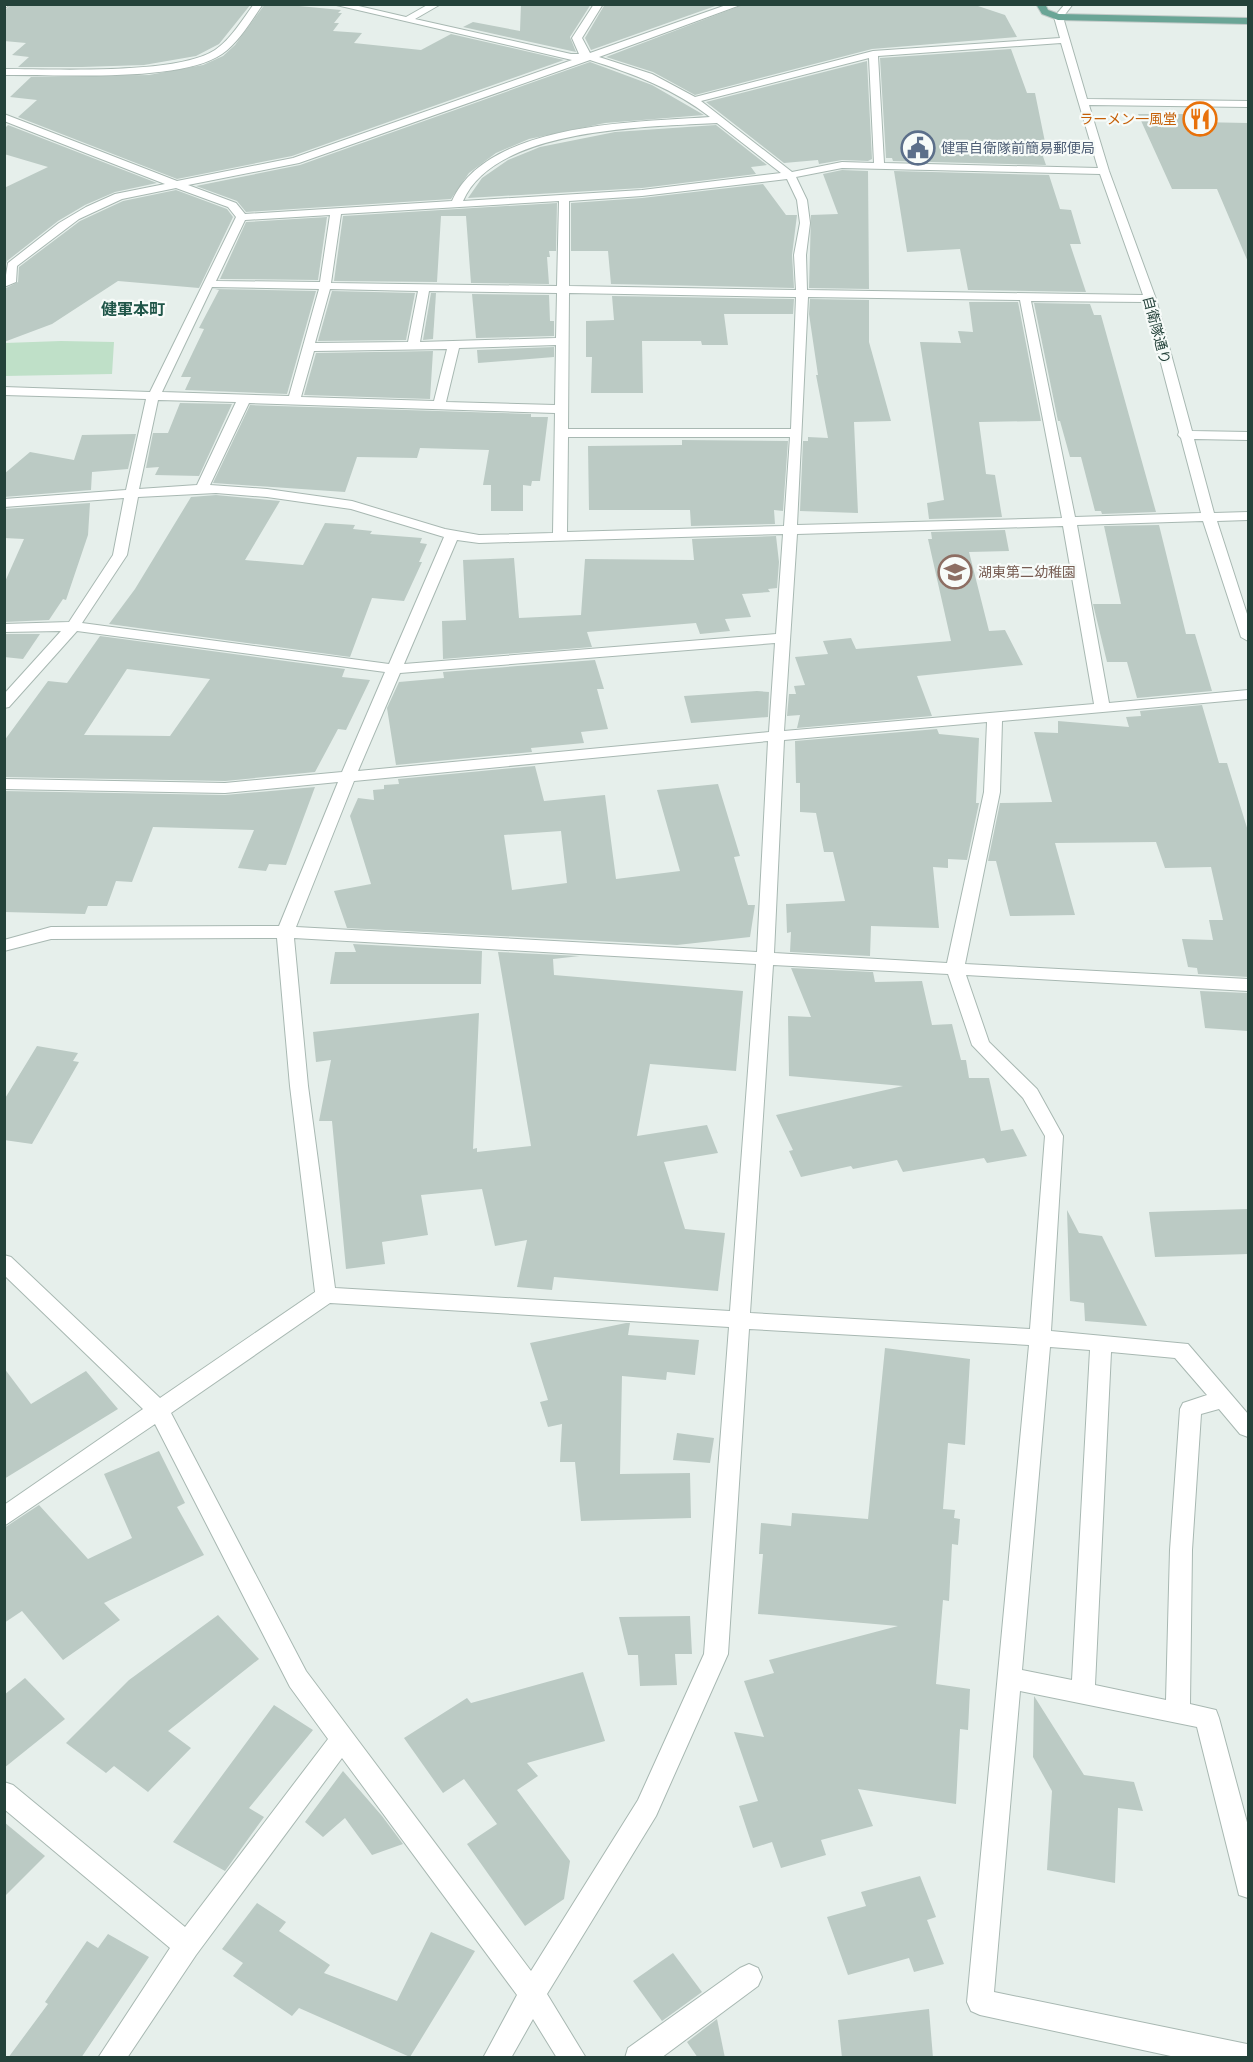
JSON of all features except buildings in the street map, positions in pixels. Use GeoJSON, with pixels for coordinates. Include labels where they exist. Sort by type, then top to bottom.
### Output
{"type":"FeatureCollection","features":[{"type":"Feature","properties":{"kind":"main road"},"geometry":{"type":"LineString","coordinates":[[1040,4],[1045,12],[1059,22],[1248,21]]}},
{"type":"Feature","properties":{"kind":"main road"},"geometry":{"type":"LineString","coordinates":[[1069,5],[1077,11],[1097,13],[1248,15]]}},
{"type":"Feature","properties":{"kind":"street"},"geometry":{"type":"LineString","coordinates":[[4,72],[154,68],[207,59],[224,47],[259,4]]}},
{"type":"Feature","properties":{"kind":"street"},"geometry":{"type":"LineString","coordinates":[[336,4],[571,57],[590,57]]}},
{"type":"Feature","properties":{"kind":"street"},"geometry":{"type":"LineString","coordinates":[[407,20],[437,4]]}},
{"type":"Feature","properties":{"kind":"street"},"geometry":{"type":"LineString","coordinates":[[496,2058],[532,1994],[647,1808],[716,1654],[765,960],[776,736],[797,433],[800,255],[805,223],[802,200],[790,175],[694,100],[649,75],[583,53],[577,38],[598,4]]}},
{"type":"Feature","properties":{"kind":"street"},"geometry":{"type":"LineString","coordinates":[[4,284],[10,282],[12,265],[76,215],[119,196],[295,161],[740,4]]}},
{"type":"Feature","properties":{"kind":"street"},"geometry":{"type":"LineString","coordinates":[[1059,22],[1069,5]]}},
{"type":"Feature","properties":{"kind":"street","name":"自衛隊通り"},"geometry":{"type":"LineString","coordinates":[[1059,22],[1104,171],[1150,299],[1184,435],[1248,637]]}},
{"type":"Feature","properties":{"kind":"street"},"geometry":{"type":"LineString","coordinates":[[694,100],[873,54],[1063,40]]}},
{"type":"Feature","properties":{"kind":"street"},"geometry":{"type":"LineString","coordinates":[[873,54],[879,164]]}},
{"type":"Feature","properties":{"kind":"street"},"geometry":{"type":"LineString","coordinates":[[1083,102],[1248,104]]}},
{"type":"Feature","properties":{"kind":"street"},"geometry":{"type":"LineString","coordinates":[[4,117],[75,147],[232,205],[241,217]]}},
{"type":"Feature","properties":{"kind":"street"},"geometry":{"type":"LineString","coordinates":[[456,205],[467,183],[486,167],[507,154],[558,135],[717,120]]}},
{"type":"Feature","properties":{"kind":"street"},"geometry":{"type":"LineString","coordinates":[[241,217],[642,193],[790,175],[842,165],[879,164],[1104,171]]}},
{"type":"Feature","properties":{"kind":"street"},"geometry":{"type":"LineString","coordinates":[[560,537],[564,199]]}},
{"type":"Feature","properties":{"kind":"street"},"geometry":{"type":"LineString","coordinates":[[294,400],[325,287],[336,211]]}},
{"type":"Feature","properties":{"kind":"street"},"geometry":{"type":"LineString","coordinates":[[4,704],[73,626],[120,555],[149,406],[241,217]]}},
{"type":"Feature","properties":{"kind":"street"},"geometry":{"type":"LineString","coordinates":[[207,284],[1150,299]]}},
{"type":"Feature","properties":{"kind":"street"},"geometry":{"type":"LineString","coordinates":[[414,344],[424,289]]}},
{"type":"Feature","properties":{"kind":"street"},"geometry":{"type":"LineString","coordinates":[[1025,298],[1069,520],[1102,708]]}},
{"type":"Feature","properties":{"kind":"street"},"geometry":{"type":"LineString","coordinates":[[309,347],[454,345],[563,340]]}},
{"type":"Feature","properties":{"kind":"street"},"geometry":{"type":"LineString","coordinates":[[439,405],[454,345]]}},
{"type":"Feature","properties":{"kind":"street"},"geometry":{"type":"LineString","coordinates":[[4,391],[561,409]]}},
{"type":"Feature","properties":{"kind":"street"},"geometry":{"type":"LineString","coordinates":[[202,489],[244,399]]}},
{"type":"Feature","properties":{"kind":"street"},"geometry":{"type":"LineString","coordinates":[[561,434],[797,433]]}},
{"type":"Feature","properties":{"kind":"street"},"geometry":{"type":"LineString","coordinates":[[1184,435],[1248,436]]}},
{"type":"Feature","properties":{"kind":"street"},"geometry":{"type":"LineString","coordinates":[[4,503],[59,502],[202,489],[334,502],[393,517],[451,537],[479,539],[1208,515],[1248,516]]}},
{"type":"Feature","properties":{"kind":"street"},"geometry":{"type":"LineString","coordinates":[[326,1295],[299,1086],[285,932],[348,776],[451,537]]}},
{"type":"Feature","properties":{"kind":"street"},"geometry":{"type":"LineString","coordinates":[[4,628],[73,626],[395,669],[783,638]]}},
{"type":"Feature","properties":{"kind":"street"},"geometry":{"type":"LineString","coordinates":[[4,784],[225,788],[776,736],[1248,695]]}},
{"type":"Feature","properties":{"kind":"street"},"geometry":{"type":"LineString","coordinates":[[995,717],[992,792],[955,968],[981,1045],[1030,1094],[1054,1136],[1040,1338],[980,2002],[1247,2058]]}},
{"type":"Feature","properties":{"kind":"street"},"geometry":{"type":"LineString","coordinates":[[4,946],[51,933],[285,932],[1248,985]]}},
{"type":"Feature","properties":{"kind":"street"},"geometry":{"type":"LineString","coordinates":[[4,1262],[159,1411],[298,1679],[532,1994],[573,2058]]}},
{"type":"Feature","properties":{"kind":"street"},"geometry":{"type":"LineString","coordinates":[[4,1517],[326,1295],[1040,1338],[1181,1350],[1248,1428]]}},
{"type":"Feature","properties":{"kind":"street"},"geometry":{"type":"LineString","coordinates":[[1083,1693],[1101,1343]]}},
{"type":"Feature","properties":{"kind":"street"},"geometry":{"type":"LineString","coordinates":[[1178,1713],[1180,1550],[1191,1409],[1223,1399]]}},
{"type":"Feature","properties":{"kind":"street"},"geometry":{"type":"LineString","coordinates":[[1009,1678],[1207,1718],[1242,1849],[1248,1886]]}},
{"type":"Feature","properties":{"kind":"street"},"geometry":{"type":"LineString","coordinates":[[111,2058],[187,1946],[342,1739]]}},
{"type":"Feature","properties":{"kind":"street"},"geometry":{"type":"LineString","coordinates":[[4,1793],[187,1946]]}},
{"type":"Feature","properties":{"kind":"street"},"geometry":{"type":"LineString","coordinates":[[638,2058],[749,1977]]}},
{"type":"Feature","properties":{"kind":"green space"},"geometry":{"type":"Polygon","coordinates":[[[114,342],[112,374],[5,376],[5,343],[114,342]]]}},
{"type":"Feature","properties":{"kind":"place","name":"ラーメン一風堂"},"geometry":{"type":"Point","coordinates":[1200,119]}},
{"type":"Feature","properties":{"kind":"place","name":"健軍自衛隊前簡易郵便局"},"geometry":{"type":"Point","coordinates":[918,148]}},
{"type":"Feature","properties":{"kind":"place","name":"湖東第二幼稚園"},"geometry":{"type":"Point","coordinates":[955,572]}},
{"type":"Feature","properties":{"kind":"district","name":"健軍本町"},"geometry":{"type":"Point","coordinates":[133,309]}}]}
